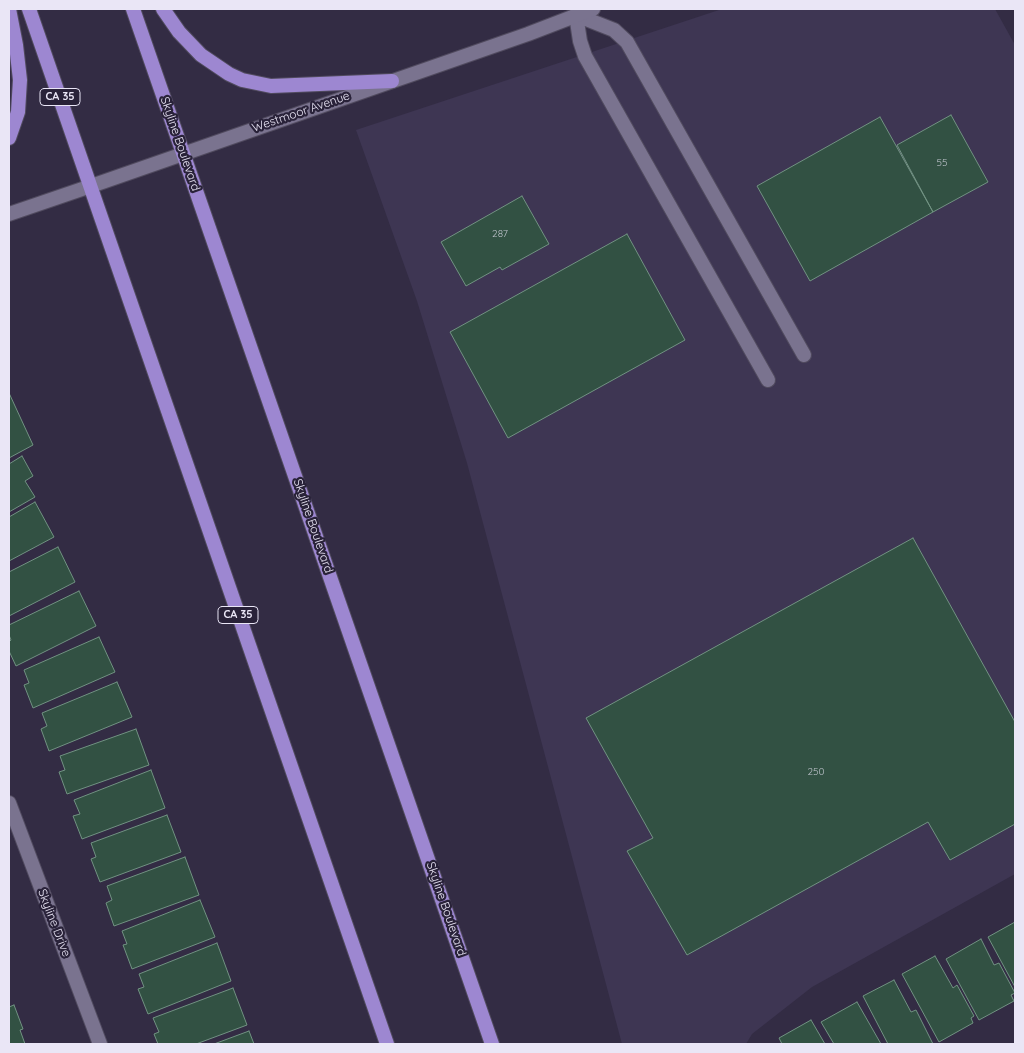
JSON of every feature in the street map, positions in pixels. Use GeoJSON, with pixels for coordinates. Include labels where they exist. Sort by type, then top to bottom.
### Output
{"type":"FeatureCollection","features":[{"type":"Feature","properties":{"kind":"main road"},"geometry":{"type":"LineString","coordinates":[[9,9],[20,80],[18,112],[9,138]]}},
{"type":"Feature","properties":{"kind":"main road","name":"CA 35"},"geometry":{"type":"LineString","coordinates":[[29,9],[387,1044]]}},
{"type":"Feature","properties":{"kind":"main road","name":"Skyline Boulevard"},"geometry":{"type":"LineString","coordinates":[[133,9],[492,1044]]}},
{"type":"Feature","properties":{"kind":"main road"},"geometry":{"type":"LineString","coordinates":[[163,9],[179,32],[201,55],[229,74],[242,80],[272,86],[392,81]]}},
{"type":"Feature","properties":{"kind":"street","name":"Westmoor Avenue"},"geometry":{"type":"LineString","coordinates":[[9,214],[183,152],[528,34],[574,12],[593,9]]}},
{"type":"Feature","properties":{"kind":"street"},"geometry":{"type":"LineString","coordinates":[[574,12],[614,30],[627,42],[804,355]]}},
{"type":"Feature","properties":{"kind":"street"},"geometry":{"type":"LineString","coordinates":[[574,12],[585,56],[768,380]]}},
{"type":"Feature","properties":{"kind":"street","name":"Skyline Drive"},"geometry":{"type":"LineString","coordinates":[[9,803],[100,1044]]}},
{"type":"Feature","properties":{"kind":"shaded area"},"geometry":{"type":"Polygon","coordinates":[[[722,9],[995,9],[1015,45],[1015,874],[812,987],[752,1034],[746,1044],[622,1044],[467,463],[417,301],[356,130],[722,9]]]}},
{"type":"Feature","properties":{"kind":"building"},"geometry":{"type":"Polygon","coordinates":[[[951,115],[988,182],[933,212],[897,145],[951,115]]]}},
{"type":"Feature","properties":{"kind":"building"},"geometry":{"type":"Polygon","coordinates":[[[880,117],[933,212],[810,281],[757,186],[880,117]]]}},
{"type":"Feature","properties":{"kind":"building"},"geometry":{"type":"Polygon","coordinates":[[[522,196],[549,244],[502,270],[500,267],[466,286],[441,242],[522,196]]]}},
{"type":"Feature","properties":{"kind":"building"},"geometry":{"type":"Polygon","coordinates":[[[627,234],[685,340],[508,438],[450,332],[627,234]]]}},
{"type":"Feature","properties":{"kind":"building"},"geometry":{"type":"Polygon","coordinates":[[[9,393],[33,445],[9,458],[9,393]]]}},
{"type":"Feature","properties":{"kind":"building"},"geometry":{"type":"Polygon","coordinates":[[[22,456],[33,476],[25,481],[35,497],[9,512],[9,464],[22,456]]]}},
{"type":"Feature","properties":{"kind":"building"},"geometry":{"type":"Polygon","coordinates":[[[35,502],[54,537],[9,561],[9,517],[35,502]]]}},
{"type":"Feature","properties":{"kind":"building"},"geometry":{"type":"Polygon","coordinates":[[[913,538],[1015,722],[1015,824],[950,860],[928,822],[687,955],[627,851],[653,838],[586,718],[913,538]]]}},
{"type":"Feature","properties":{"kind":"building"},"geometry":{"type":"Polygon","coordinates":[[[58,547],[75,582],[9,616],[9,572],[58,547]]]}},
{"type":"Feature","properties":{"kind":"building"},"geometry":{"type":"Polygon","coordinates":[[[79,591],[96,626],[16,666],[9,651],[9,642],[11,640],[9,625],[79,591]]]}},
{"type":"Feature","properties":{"kind":"building"},"geometry":{"type":"Polygon","coordinates":[[[99,637],[115,672],[33,708],[24,685],[29,683],[24,670],[99,637]]]}},
{"type":"Feature","properties":{"kind":"building"},"geometry":{"type":"Polygon","coordinates":[[[117,682],[132,717],[49,751],[41,729],[47,726],[42,713],[117,682]]]}},
{"type":"Feature","properties":{"kind":"building"},"geometry":{"type":"Polygon","coordinates":[[[136,729],[149,765],[67,794],[59,772],[65,770],[60,756],[136,729]]]}},
{"type":"Feature","properties":{"kind":"building"},"geometry":{"type":"Polygon","coordinates":[[[151,770],[165,808],[82,839],[73,816],[80,814],[74,800],[151,770]]]}},
{"type":"Feature","properties":{"kind":"building"},"geometry":{"type":"Polygon","coordinates":[[[167,815],[181,852],[100,882],[91,859],[96,857],[91,843],[167,815]]]}},
{"type":"Feature","properties":{"kind":"building"},"geometry":{"type":"Polygon","coordinates":[[[185,857],[199,895],[114,926],[106,903],[112,900],[107,886],[185,857]]]}},
{"type":"Feature","properties":{"kind":"building"},"geometry":{"type":"Polygon","coordinates":[[[200,900],[215,937],[132,969],[123,945],[127,944],[122,931],[200,900]]]}},
{"type":"Feature","properties":{"kind":"building"},"geometry":{"type":"Polygon","coordinates":[[[1015,922],[1015,987],[988,937],[1015,922]]]}},
{"type":"Feature","properties":{"kind":"building"},"geometry":{"type":"Polygon","coordinates":[[[981,939],[994,965],[999,963],[1015,993],[1011,995],[1014,1001],[979,1020],[946,959],[981,939]]]}},
{"type":"Feature","properties":{"kind":"building"},"geometry":{"type":"Polygon","coordinates":[[[217,943],[231,981],[148,1014],[138,989],[144,987],[139,974],[217,943]]]}},
{"type":"Feature","properties":{"kind":"building"},"geometry":{"type":"Polygon","coordinates":[[[935,956],[953,988],[957,985],[974,1016],[971,1018],[973,1023],[939,1042],[902,974],[935,956]]]}},
{"type":"Feature","properties":{"kind":"building"},"geometry":{"type":"Polygon","coordinates":[[[894,980],[911,1012],[916,1010],[933,1044],[888,1044],[863,996],[894,980]]]}},
{"type":"Feature","properties":{"kind":"building"},"geometry":{"type":"Polygon","coordinates":[[[233,988],[247,1025],[196,1044],[158,1044],[154,1034],[159,1032],[153,1018],[233,988]]]}},
{"type":"Feature","properties":{"kind":"building"},"geometry":{"type":"Polygon","coordinates":[[[857,1002],[881,1044],[834,1044],[821,1022],[857,1002]]]}},
{"type":"Feature","properties":{"kind":"building"},"geometry":{"type":"Polygon","coordinates":[[[14,1005],[23,1029],[20,1030],[25,1044],[9,1044],[9,1007],[14,1005]]]}},
{"type":"Feature","properties":{"kind":"building"},"geometry":{"type":"Polygon","coordinates":[[[811,1020],[825,1044],[782,1044],[779,1038],[811,1020]]]}},
{"type":"Feature","properties":{"kind":"building"},"geometry":{"type":"Polygon","coordinates":[[[249,1031],[254,1044],[214,1044],[249,1031]]]}}]}
